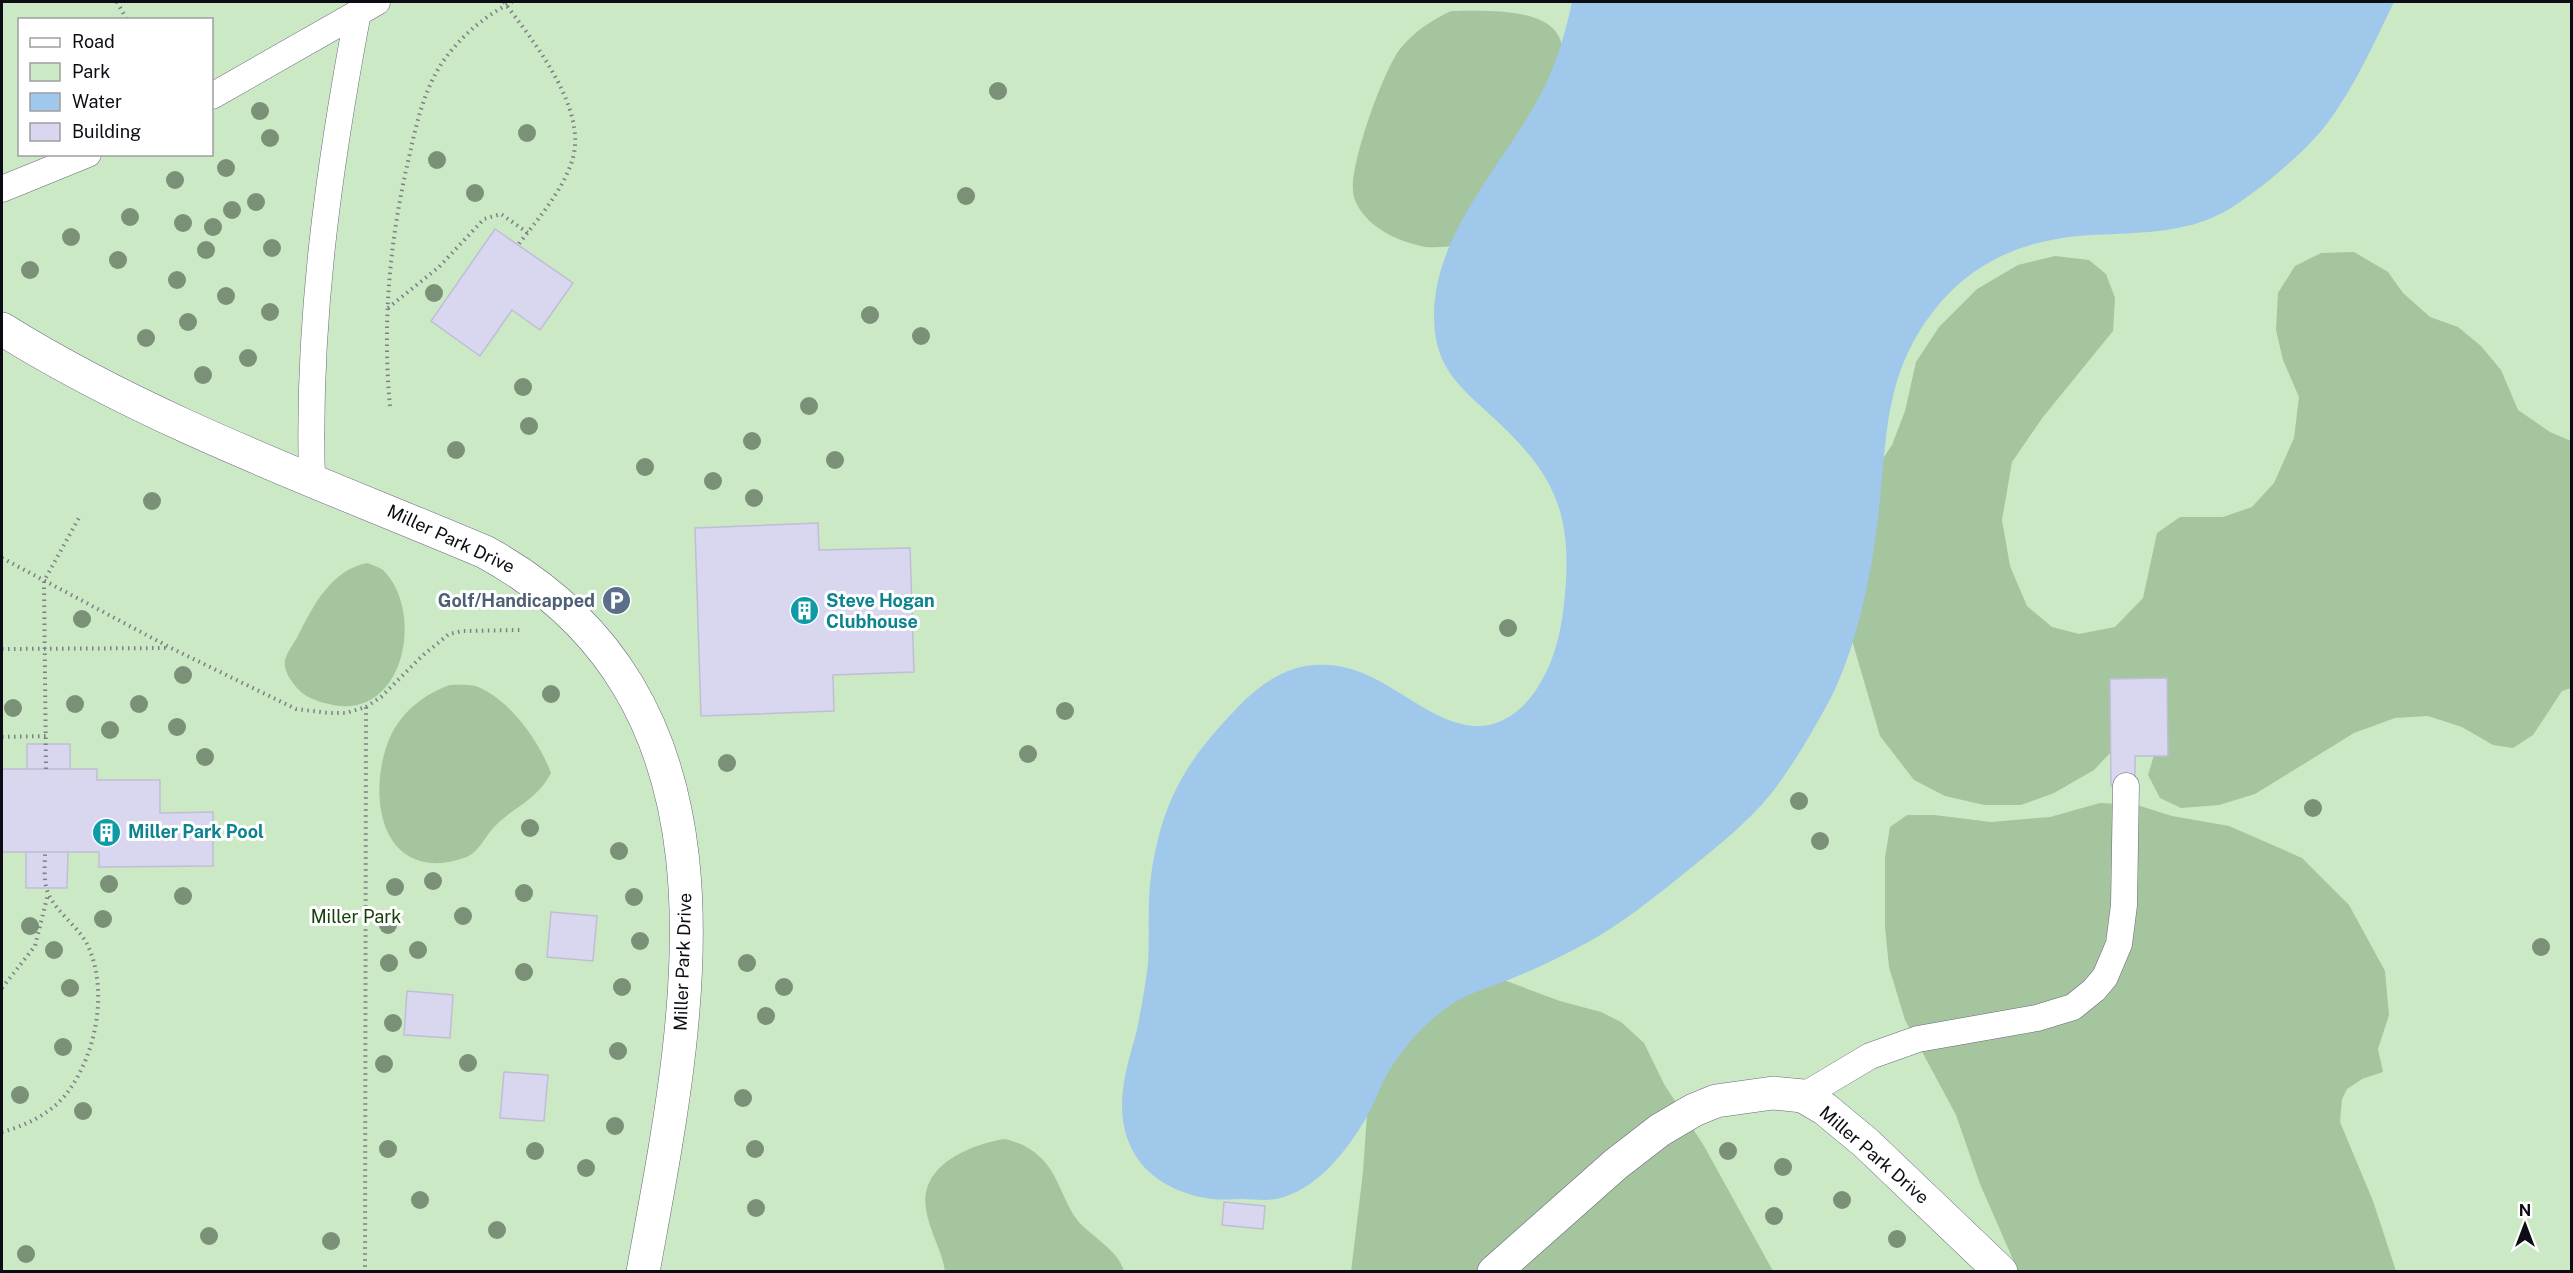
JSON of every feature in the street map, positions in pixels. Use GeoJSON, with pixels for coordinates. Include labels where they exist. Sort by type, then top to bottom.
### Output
{"type":"FeatureCollection","features":[{"type":"Feature","properties":{"kind":"street","name":"Miller Park Drive"},"geometry":{"type":"LineString","coordinates":[[2,329],[120,396],[192,429],[485,552],[521,571],[554,596],[589,630],[622,675],[660,751],[677,808],[684,850],[688,930],[681,1026],[664,1152],[644,1272]]}},
{"type":"Feature","properties":{"kind":"street","name":"Miller Park Drive"},"geometry":{"type":"LineString","coordinates":[[1494,1272],[1634,1149],[1694,1110],[1716,1101],[1738,1096],[1773,1093],[1803,1096],[1825,1109],[1866,1143],[2001,1272]]}},
{"type":"Feature","properties":{"kind":"lane"},"geometry":{"type":"LineString","coordinates":[[213,95],[368,7]]}},
{"type":"Feature","properties":{"kind":"lane"},"geometry":{"type":"LineString","coordinates":[[312,479],[311,387],[318,277],[340,106],[368,7]]}},
{"type":"Feature","properties":{"kind":"lane"},"geometry":{"type":"LineString","coordinates":[[2,189],[83,156]]}},
{"type":"Feature","properties":{"kind":"lane"},"geometry":{"type":"LineString","coordinates":[[1803,1096],[1870,1056],[1918,1039],[2037,1018],[2073,1007],[2094,990],[2105,977],[2119,944],[2124,905],[2126,786]]}},
{"type":"Feature","properties":{"kind":"path"},"geometry":{"type":"LineString","coordinates":[[117,2],[126,18]]}},
{"type":"Feature","properties":{"kind":"path"},"geometry":{"type":"LineString","coordinates":[[390,406],[387,309],[398,200],[421,109],[443,62],[459,41],[480,21],[506,3],[512,2]]}},
{"type":"Feature","properties":{"kind":"path"},"geometry":{"type":"LineString","coordinates":[[506,3],[561,88],[576,128],[577,144],[572,163],[547,208],[518,245]]}},
{"type":"Feature","properties":{"kind":"path"},"geometry":{"type":"LineString","coordinates":[[387,309],[439,267],[484,219],[501,213],[528,232]]}},
{"type":"Feature","properties":{"kind":"path"},"geometry":{"type":"LineString","coordinates":[[46,769],[44,581],[80,516]]}},
{"type":"Feature","properties":{"kind":"path"},"geometry":{"type":"LineString","coordinates":[[2,558],[171,648],[296,709],[328,713],[366,707],[381,698],[422,656],[449,634],[497,630],[589,630]]}},
{"type":"Feature","properties":{"kind":"path"},"geometry":{"type":"LineString","coordinates":[[2,649],[171,648]]}},
{"type":"Feature","properties":{"kind":"path"},"geometry":{"type":"LineString","coordinates":[[365,1272],[366,707]]}},
{"type":"Feature","properties":{"kind":"path"},"geometry":{"type":"LineString","coordinates":[[2,737],[46,736]]}},
{"type":"Feature","properties":{"kind":"path"},"geometry":{"type":"LineString","coordinates":[[2,988],[14,976],[35,946],[48,893],[45,852]]}},
{"type":"Feature","properties":{"kind":"path"},"geometry":{"type":"LineString","coordinates":[[2,1132],[24,1126],[67,1094],[90,1050],[95,1027],[97,985],[89,949],[81,934],[48,893]]}},
{"type":"Feature","properties":{"kind":"green space","name":"Miller Park"},"geometry":{"type":"Polygon","coordinates":[[[2,2],[2571,2],[2571,1271],[2,1271],[2,2]]]}},
{"type":"Feature","properties":{"kind":"green space"},"geometry":{"type":"Polygon","coordinates":[[[1451,11],[1507,12],[1536,18],[1556,32],[1565,54],[1459,246],[1426,247],[1393,237],[1373,224],[1365,216],[1354,197],[1353,184],[1368,121],[1393,60],[1400,49],[1417,32],[1451,11]]]}},
{"type":"Feature","properties":{"kind":"green space"},"geometry":{"type":"Polygon","coordinates":[[[2354,252],[2388,272],[2403,293],[2430,317],[2458,327],[2481,346],[2501,370],[2518,410],[2550,432],[2571,441],[2571,688],[2562,691],[2533,735],[2513,748],[2493,745],[2462,727],[2428,716],[2395,718],[2354,733],[2255,794],[2219,805],[2181,808],[2160,798],[2148,775],[2160,735],[2113,750],[2094,770],[2054,793],[2021,805],[1984,805],[1945,796],[1914,780],[1880,736],[1849,630],[1866,484],[1892,445],[1905,411],[1916,362],[1939,327],[1977,289],[2018,265],[2055,256],[2089,260],[2106,274],[2115,298],[2113,331],[2043,417],[2012,462],[2002,520],[2010,566],[2027,606],[2052,627],[2079,634],[2115,627],[2143,598],[2157,533],[2180,517],[2223,517],[2252,507],[2274,483],[2294,438],[2299,397],[2283,360],[2276,330],[2278,293],[2295,266],[2321,253],[2354,252]]]}},
{"type":"Feature","properties":{"kind":"green space"},"geometry":{"type":"Polygon","coordinates":[[[367,563],[383,570],[396,588],[403,610],[405,634],[401,658],[392,679],[377,696],[358,705],[333,705],[314,700],[301,692],[290,679],[285,668],[286,657],[310,613],[333,581],[354,567],[367,563]]]}},
{"type":"Feature","properties":{"kind":"green space"},"geometry":{"type":"Polygon","coordinates":[[[450,685],[478,687],[501,701],[531,735],[551,773],[539,790],[495,826],[472,854],[441,863],[418,860],[401,851],[390,836],[382,817],[379,795],[380,773],[392,733],[403,717],[416,703],[450,685]]]}},
{"type":"Feature","properties":{"kind":"green space"},"geometry":{"type":"Polygon","coordinates":[[[2100,803],[2137,805],[2172,816],[2229,826],[2302,858],[2349,905],[2385,971],[2389,1015],[2378,1049],[2383,1072],[2362,1079],[2347,1089],[2342,1099],[2340,1122],[2373,1201],[2396,1271],[2018,1271],[1980,1184],[1956,1115],[1905,1020],[1889,967],[1885,927],[1885,857],[1890,827],[1907,815],[1934,815],[1991,822],[2050,817],[2100,803]]]}},
{"type":"Feature","properties":{"kind":"green space"},"geometry":{"type":"Polygon","coordinates":[[[1490,975],[1560,1001],[1601,1012],[1621,1022],[1644,1043],[1664,1084],[1704,1146],[1773,1271],[1351,1272],[1363,1172],[1369,1085],[1382,1043],[1490,975]]]}},
{"type":"Feature","properties":{"kind":"green space"},"geometry":{"type":"Polygon","coordinates":[[[1004,1139],[1019,1143],[1036,1153],[1046,1164],[1078,1221],[1110,1250],[1121,1263],[1124,1271],[945,1271],[926,1209],[926,1194],[930,1180],[939,1169],[963,1152],[1004,1139]]]}},
{"type":"Feature","properties":{"kind":"water"},"geometry":{"type":"Polygon","coordinates":[[[1572,2],[2394,2],[2355,81],[2326,125],[2312,142],[2287,165],[2235,205],[2218,215],[2185,227],[2150,232],[2079,236],[2020,248],[1985,265],[1969,276],[1940,303],[1921,329],[1907,354],[1891,406],[1871,566],[1846,663],[1827,705],[1800,751],[1770,795],[1752,815],[1665,889],[1608,931],[1545,964],[1464,997],[1440,1013],[1408,1044],[1395,1062],[1358,1131],[1340,1156],[1317,1179],[1304,1188],[1291,1195],[1268,1200],[1215,1199],[1189,1194],[1154,1176],[1137,1157],[1126,1134],[1122,1098],[1138,1025],[1148,964],[1150,887],[1156,849],[1170,803],[1191,764],[1238,707],[1262,686],[1287,671],[1315,665],[1347,668],[1379,681],[1443,718],[1459,723],[1484,726],[1509,717],[1528,700],[1541,682],[1556,646],[1564,607],[1566,563],[1565,535],[1560,512],[1541,470],[1507,431],[1461,387],[1448,370],[1436,339],[1434,306],[1440,274],[1451,244],[1466,214],[1520,129],[1549,78],[1572,2]]]}},
{"type":"Feature","properties":{"kind":"building"},"geometry":{"type":"Polygon","coordinates":[[[495,229],[573,283],[540,330],[512,310],[480,356],[431,321],[495,229]]]}},
{"type":"Feature","properties":{"kind":"building","name":"Steve Hogan Clubhouse"},"geometry":{"type":"Polygon","coordinates":[[[818,523],[819,550],[910,548],[914,672],[833,675],[834,711],[701,716],[695,528],[818,523]]]}},
{"type":"Feature","properties":{"kind":"building"},"geometry":{"type":"Polygon","coordinates":[[[2167,678],[2168,756],[2135,756],[2135,786],[2111,786],[2110,679],[2167,678]]]}},
{"type":"Feature","properties":{"kind":"building"},"geometry":{"type":"Polygon","coordinates":[[[27,744],[70,744],[70,769],[27,769],[27,744]]]}},
{"type":"Feature","properties":{"kind":"building","name":"Miller Park Pool"},"geometry":{"type":"Polygon","coordinates":[[[2,769],[97,769],[97,780],[160,780],[160,813],[213,812],[213,866],[99,867],[99,852],[2,852],[2,769]]]}},
{"type":"Feature","properties":{"kind":"building"},"geometry":{"type":"Polygon","coordinates":[[[26,852],[68,852],[67,888],[26,888],[26,852]]]}},
{"type":"Feature","properties":{"kind":"building"},"geometry":{"type":"Polygon","coordinates":[[[551,912],[597,916],[593,961],[547,957],[551,912]]]}},
{"type":"Feature","properties":{"kind":"building"},"geometry":{"type":"Polygon","coordinates":[[[407,991],[453,995],[450,1038],[404,1035],[407,991]]]}},
{"type":"Feature","properties":{"kind":"building"},"geometry":{"type":"Polygon","coordinates":[[[504,1072],[548,1075],[544,1121],[500,1118],[504,1072]]]}},
{"type":"Feature","properties":{"kind":"building"},"geometry":{"type":"Polygon","coordinates":[[[1224,1202],[1265,1206],[1263,1229],[1222,1225],[1224,1202]]]}},
{"type":"Feature","properties":{"kind":"place","name":"Golf/Handicapped"},"geometry":{"type":"Point","coordinates":[616,601]}},
{"type":"Feature","properties":{"kind":"place","name":"Steve Hogan Clubhouse"},"geometry":{"type":"Point","coordinates":[805,611]}},
{"type":"Feature","properties":{"kind":"place","name":"Miller Park Pool"},"geometry":{"type":"Point","coordinates":[107,832]}}]}
